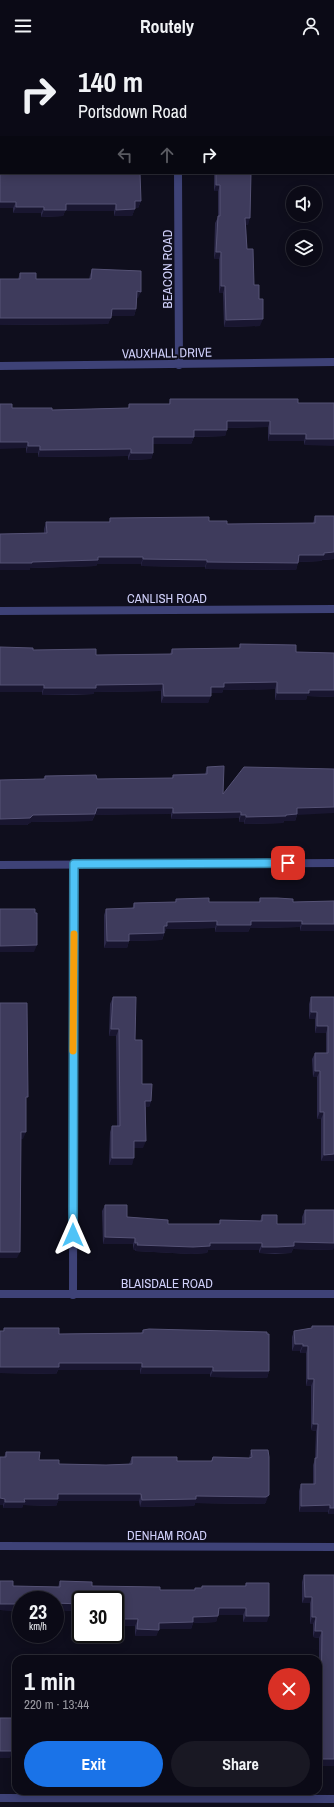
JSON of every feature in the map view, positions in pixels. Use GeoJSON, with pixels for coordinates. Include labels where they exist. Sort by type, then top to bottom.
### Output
{"type":"FeatureCollection","features":[{"type":"Feature","properties":{"kind":"street","name":"BEACON ROAD"},"geometry":{"type":"LineString","coordinates":[[178,174],[179,365]]}},
{"type":"Feature","properties":{"kind":"street","name":"VAUXHALL DRIVE"},"geometry":{"type":"LineString","coordinates":[[0,366],[334,362]]}},
{"type":"Feature","properties":{"kind":"street","name":"CANLISH ROAD"},"geometry":{"type":"LineString","coordinates":[[0,611],[334,609]]}},
{"type":"Feature","properties":{"kind":"street"},"geometry":{"type":"LineString","coordinates":[[0,865],[334,863]]}},
{"type":"Feature","properties":{"kind":"street"},"geometry":{"type":"LineString","coordinates":[[73,1295],[74,864]]}},
{"type":"Feature","properties":{"kind":"street","name":"BLAISDALE ROAD"},"geometry":{"type":"LineString","coordinates":[[0,1294],[334,1294]]}},
{"type":"Feature","properties":{"kind":"street","name":"DENHAM ROAD"},"geometry":{"type":"LineString","coordinates":[[0,1546],[334,1547]]}},
{"type":"Feature","properties":{"kind":"street"},"geometry":{"type":"LineString","coordinates":[[0,1798],[334,1800]]}},
{"type":"Feature","properties":{"kind":"building"},"geometry":{"type":"Polygon","coordinates":[[[0,174],[140,174],[141,201],[135,201],[135,209],[116,210],[116,204],[66,204],[66,210],[44,210],[44,207],[16,207],[16,202],[0,202],[0,174]]]}},
{"type":"Feature","properties":{"kind":"building"},"geometry":{"type":"Polygon","coordinates":[[[216,174],[251,174],[250,218],[245,218],[247,249],[253,249],[254,285],[259,285],[259,299],[263,299],[263,319],[226,320],[225,286],[221,286],[221,252],[216,252],[218,216],[220,216],[220,185],[216,185],[216,174]]]}},
{"type":"Feature","properties":{"kind":"building"},"geometry":{"type":"Polygon","coordinates":[[[92,269],[141,271],[141,292],[137,291],[136,309],[112,309],[111,318],[0,318],[0,279],[20,279],[20,273],[36,273],[36,279],[91,279],[92,269]]]}},
{"type":"Feature","properties":{"kind":"building"},"geometry":{"type":"Polygon","coordinates":[[[170,399],[298,399],[298,403],[334,403],[334,439],[306,439],[306,434],[270,434],[270,421],[227,421],[227,430],[194,430],[194,437],[153,437],[153,453],[131,453],[131,449],[40,450],[40,446],[28,446],[28,442],[0,442],[0,404],[12,404],[12,408],[52,408],[52,410],[129,408],[129,404],[170,404],[170,399]]]}},
{"type":"Feature","properties":{"kind":"building"},"geometry":{"type":"Polygon","coordinates":[[[315,516],[334,516],[334,552],[324,553],[324,555],[299,555],[298,563],[207,562],[207,560],[143,559],[143,557],[98,557],[98,560],[0,563],[0,534],[47,533],[46,522],[110,522],[110,518],[209,517],[209,521],[227,521],[227,524],[315,523],[315,516]]]}},
{"type":"Feature","properties":{"kind":"building"},"geometry":{"type":"Polygon","coordinates":[[[240,644],[296,645],[296,652],[334,653],[334,690],[309,690],[309,693],[277,693],[277,682],[224,683],[224,687],[211,687],[211,696],[164,696],[163,684],[96,685],[96,688],[44,688],[44,685],[0,685],[0,647],[33,648],[33,650],[96,649],[96,655],[172,654],[172,649],[240,648],[240,644]]]}},
{"type":"Feature","properties":{"kind":"building"},"geometry":{"type":"Polygon","coordinates":[[[224,766],[223,794],[244,767],[334,769],[334,807],[297,808],[297,814],[286,816],[246,817],[246,815],[241,815],[241,812],[173,813],[173,808],[97,808],[95,814],[33,815],[30,818],[0,819],[0,780],[45,779],[45,776],[96,775],[97,779],[173,778],[173,775],[207,774],[207,767],[224,766]]]}},
{"type":"Feature","properties":{"kind":"building"},"geometry":{"type":"Polygon","coordinates":[[[209,898],[209,902],[260,902],[260,898],[293,899],[293,902],[334,901],[334,924],[302,924],[302,921],[251,921],[251,925],[217,925],[217,921],[167,922],[167,926],[164,926],[164,933],[129,934],[129,941],[107,941],[106,909],[134,908],[134,903],[176,902],[176,899],[209,898]]]}},
{"type":"Feature","properties":{"kind":"building"},"geometry":{"type":"Polygon","coordinates":[[[0,909],[35,909],[35,913],[37,913],[37,945],[0,946],[0,909]]]}},
{"type":"Feature","properties":{"kind":"building"},"geometry":{"type":"Polygon","coordinates":[[[113,997],[136,997],[135,1040],[142,1040],[142,1084],[152,1084],[151,1101],[145,1101],[146,1141],[134,1141],[134,1158],[112,1158],[112,1126],[120,1126],[119,1029],[111,1029],[113,997]]]}},
{"type":"Feature","properties":{"kind":"building"},"geometry":{"type":"Polygon","coordinates":[[[311,997],[334,997],[334,1154],[324,1155],[324,1112],[320,1112],[320,1071],[315,1071],[315,1053],[328,1053],[328,1026],[317,1026],[317,1012],[311,1012],[311,997]]]}},
{"type":"Feature","properties":{"kind":"building"},"geometry":{"type":"Polygon","coordinates":[[[0,1003],[27,1003],[28,1097],[26,1097],[26,1132],[21,1132],[20,1252],[0,1252],[0,1003]]]}},
{"type":"Feature","properties":{"kind":"building"},"geometry":{"type":"Polygon","coordinates":[[[105,1205],[127,1205],[127,1217],[168,1220],[168,1224],[220,1224],[220,1220],[262,1221],[262,1215],[277,1215],[277,1224],[305,1224],[305,1210],[334,1210],[334,1243],[294,1242],[294,1246],[277,1247],[262,1247],[262,1243],[210,1243],[210,1246],[193,1247],[137,1245],[138,1243],[135,1243],[135,1238],[105,1237],[105,1205]]]}},
{"type":"Feature","properties":{"kind":"building"},"geometry":{"type":"Polygon","coordinates":[[[312,1326],[334,1326],[334,1508],[330,1508],[330,1505],[301,1506],[301,1484],[315,1484],[315,1458],[317,1458],[318,1424],[313,1424],[314,1379],[308,1379],[308,1346],[303,1346],[303,1344],[295,1344],[294,1331],[312,1328],[312,1326]]]}},
{"type":"Feature","properties":{"kind":"building"},"geometry":{"type":"Polygon","coordinates":[[[4,1328],[59,1328],[59,1334],[143,1333],[143,1330],[149,1329],[267,1332],[267,1334],[269,1334],[269,1371],[213,1371],[213,1367],[142,1367],[142,1363],[59,1363],[59,1367],[0,1367],[0,1331],[4,1331],[4,1328]]]}},
{"type":"Feature","properties":{"kind":"building"},"geometry":{"type":"Polygon","coordinates":[[[251,1450],[268,1450],[269,1495],[266,1497],[196,1496],[196,1499],[142,1500],[141,1494],[58,1494],[58,1499],[24,1499],[25,1502],[5,1502],[5,1499],[0,1498],[0,1457],[6,1457],[6,1452],[40,1452],[39,1460],[59,1460],[59,1464],[106,1465],[132,1464],[132,1457],[177,1457],[177,1461],[212,1461],[213,1457],[249,1458],[252,1457],[251,1450]]]}},
{"type":"Feature","properties":{"kind":"building"},"geometry":{"type":"Polygon","coordinates":[[[304,1575],[334,1575],[334,1759],[322,1759],[322,1631],[315,1631],[316,1617],[312,1617],[312,1597],[305,1597],[304,1575]]]}},
{"type":"Feature","properties":{"kind":"building"},"geometry":{"type":"Polygon","coordinates":[[[0,1581],[13,1581],[13,1586],[60,1587],[60,1581],[92,1582],[92,1586],[160,1587],[160,1590],[195,1590],[195,1588],[202,1588],[202,1586],[246,1586],[246,1583],[269,1583],[269,1616],[246,1616],[246,1608],[219,1608],[218,1616],[193,1617],[193,1622],[159,1623],[159,1630],[137,1629],[138,1619],[124,1619],[124,1591],[72,1591],[72,1604],[64,1603],[64,1591],[12,1591],[12,1604],[0,1604],[0,1581]]]}},
{"type":"Feature","properties":{"kind":"building"},"geometry":{"type":"Polygon","coordinates":[[[0,1718],[12,1718],[12,1751],[0,1751],[0,1718]]]}},
{"type":"Feature","properties":{"kind":"slow traffic"},"geometry":{"type":"LineString","coordinates":[[73,1051],[74,934]]}},
{"type":"Feature","properties":{"kind":"route"},"geometry":{"type":"LineString","coordinates":[[73,1235],[74,864],[288,863]]}}]}
